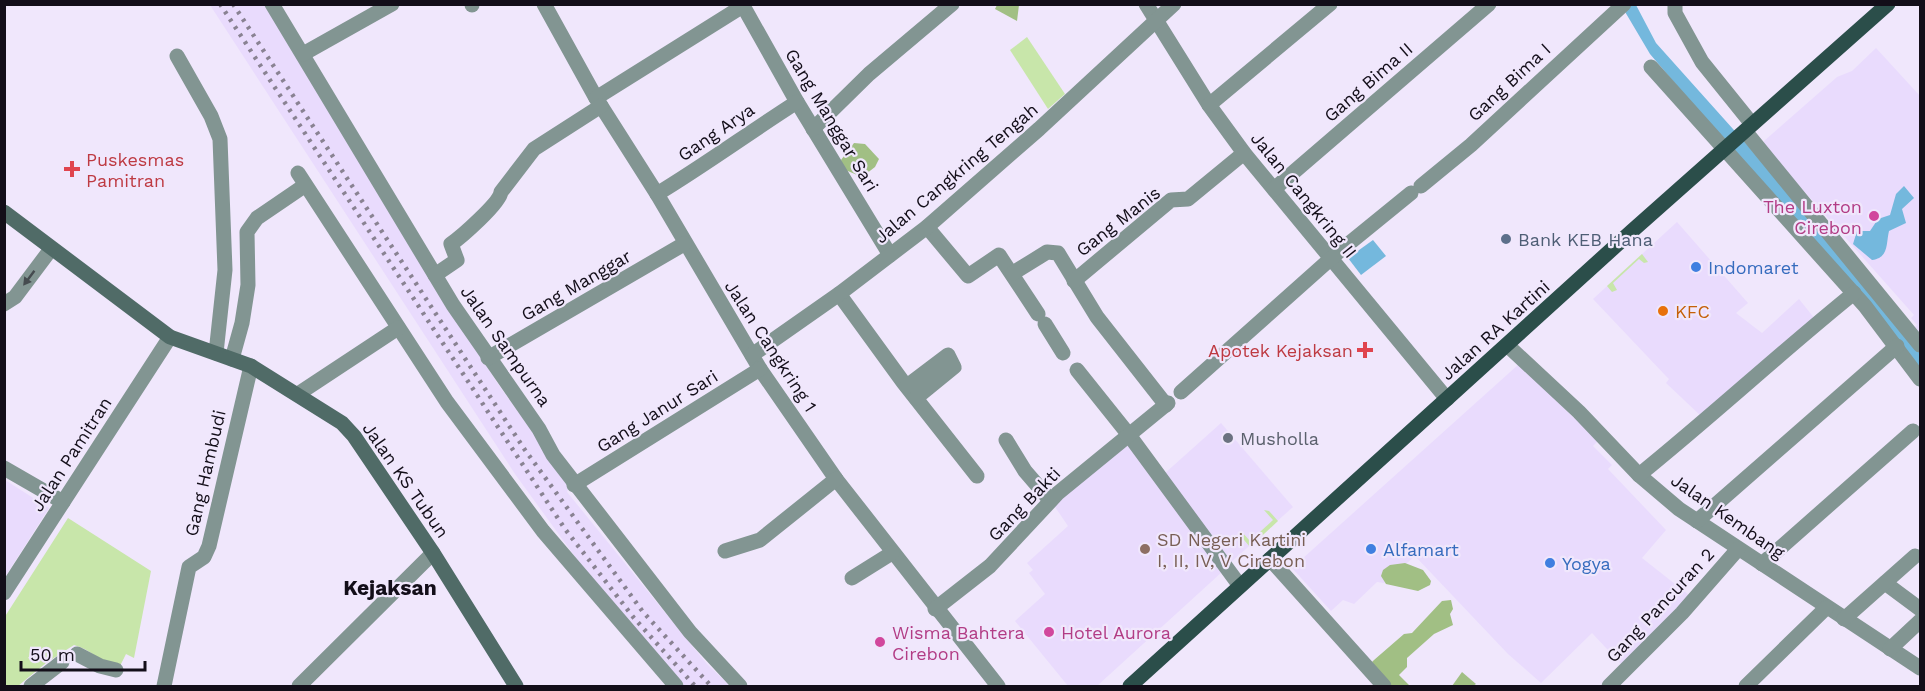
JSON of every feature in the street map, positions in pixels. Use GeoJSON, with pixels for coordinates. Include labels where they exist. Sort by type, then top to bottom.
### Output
{"type":"FeatureCollection","features":[{"type":"Feature","properties":{"kind":"main road","name":"Jalan RA Kartini"},"geometry":{"type":"LineString","coordinates":[[1130,687],[1746,129],[1888,4]]}},
{"type":"Feature","properties":{"kind":"street","name":"Jalan Sampurna"},"geometry":{"type":"LineString","coordinates":[[272,4],[435,275],[574,485],[654,583],[690,632],[740,687]]}},
{"type":"Feature","properties":{"kind":"street"},"geometry":{"type":"LineString","coordinates":[[303,54],[392,4]]}},
{"type":"Feature","properties":{"kind":"street","name":"Jalan Cangkring 1"},"geometry":{"type":"LineString","coordinates":[[544,4],[598,102],[657,194],[684,244],[760,369],[836,479],[998,687]]}},
{"type":"Feature","properties":{"kind":"street"},"geometry":{"type":"LineString","coordinates":[[813,129],[869,74],[952,4]]}},
{"type":"Feature","properties":{"kind":"street","name":"Jalan Cangkring II"},"geometry":{"type":"LineString","coordinates":[[1146,4],[1209,105],[1244,153],[1447,399]]}},
{"type":"Feature","properties":{"kind":"street","name":"Jalan Cangkring Tengah"},"geometry":{"type":"LineString","coordinates":[[752,355],[840,294],[927,226],[1039,129],[1174,4]]}},
{"type":"Feature","properties":{"kind":"street"},"geometry":{"type":"LineString","coordinates":[[1209,105],[1330,4]]}},
{"type":"Feature","properties":{"kind":"street","name":"Gang Bima II"},"geometry":{"type":"LineString","coordinates":[[1274,189],[1489,4]]}},
{"type":"Feature","properties":{"kind":"street"},"geometry":{"type":"LineString","coordinates":[[435,275],[457,260],[451,244],[465,235],[471,225],[498,201],[501,192],[534,149],[598,102],[742,5]]}},
{"type":"Feature","properties":{"kind":"street","name":"Gang Manggar Sari"},"geometry":{"type":"LineString","coordinates":[[742,5],[797,102],[890,255]]}},
{"type":"Feature","properties":{"kind":"street","name":"Gang Bima I"},"geometry":{"type":"LineString","coordinates":[[1330,259],[1471,145],[1622,6]]}},
{"type":"Feature","properties":{"kind":"street"},"geometry":{"type":"LineString","coordinates":[[1672,7],[1702,62],[1746,129],[1920,345]]}},
{"type":"Feature","properties":{"kind":"street"},"geometry":{"type":"LineString","coordinates":[[177,56],[211,116],[220,139],[225,270],[216,353]]}},
{"type":"Feature","properties":{"kind":"street"},"geometry":{"type":"LineString","coordinates":[[1651,67],[1854,293],[1897,346],[1920,379]]}},
{"type":"Feature","properties":{"kind":"street","name":"Gang Arya"},"geometry":{"type":"LineString","coordinates":[[657,194],[706,164],[797,102]]}},
{"type":"Feature","properties":{"kind":"street","name":"Gang Manis"},"geometry":{"type":"LineString","coordinates":[[1074,281],[1171,200],[1188,199],[1244,153]]}},
{"type":"Feature","properties":{"kind":"street"},"geometry":{"type":"LineString","coordinates":[[232,359],[242,323],[248,285],[247,232],[257,218],[301,180],[447,402],[543,531],[676,687]]}},
{"type":"Feature","properties":{"kind":"street","name":"Jalan KS Tubun"},"geometry":{"type":"LineString","coordinates":[[5,215],[170,337],[251,366],[332,415],[354,436],[433,552],[516,687]]}},
{"type":"Feature","properties":{"kind":"street"},"geometry":{"type":"LineString","coordinates":[[927,226],[968,276],[998,254],[1013,273],[1063,352]]}},
{"type":"Feature","properties":{"kind":"street","name":"Gang Manggar"},"geometry":{"type":"LineString","coordinates":[[488,358],[684,244]]}},
{"type":"Feature","properties":{"kind":"street"},"geometry":{"type":"LineString","coordinates":[[4,304],[15,297],[51,249]]}},
{"type":"Feature","properties":{"kind":"street"},"geometry":{"type":"LineString","coordinates":[[1013,273],[1048,251],[1058,253],[1074,281]]}},
{"type":"Feature","properties":{"kind":"street"},"geometry":{"type":"LineString","coordinates":[[1181,392],[1330,259]]}},
{"type":"Feature","properties":{"kind":"street","name":"Gang Bakti"},"geometry":{"type":"LineString","coordinates":[[935,609],[990,566],[1050,500],[1167,404],[1096,317],[1074,281]]}},
{"type":"Feature","properties":{"kind":"street"},"geometry":{"type":"LineString","coordinates":[[1639,475],[1693,432],[1772,360],[1854,293]]}},
{"type":"Feature","properties":{"kind":"street"},"geometry":{"type":"LineString","coordinates":[[840,294],[911,392],[977,476]]}},
{"type":"Feature","properties":{"kind":"street"},"geometry":{"type":"LineString","coordinates":[[1865,306],[1879,294]]}},
{"type":"Feature","properties":{"kind":"street"},"geometry":{"type":"LineString","coordinates":[[298,394],[399,328]]}},
{"type":"Feature","properties":{"kind":"street","name":"Jalan Pamitran"},"geometry":{"type":"LineString","coordinates":[[4,593],[170,337]]}},
{"type":"Feature","properties":{"kind":"street","name":"Jalan Kembang"},"geometry":{"type":"LineString","coordinates":[[1507,345],[1578,412],[1639,475],[1679,509],[1920,668]]}},
{"type":"Feature","properties":{"kind":"street"},"geometry":{"type":"LineString","coordinates":[[1697,521],[1897,346]]}},
{"type":"Feature","properties":{"kind":"street","name":"Gang Hambudi"},"geometry":{"type":"LineString","coordinates":[[164,687],[189,567],[204,557],[209,546],[251,366]]}},
{"type":"Feature","properties":{"kind":"street","name":"Gang Janur Sari"},"geometry":{"type":"LineString","coordinates":[[574,485],[760,369]]}},
{"type":"Feature","properties":{"kind":"street"},"geometry":{"type":"LineString","coordinates":[[1077,370],[1129,435],[1240,586]]}},
{"type":"Feature","properties":{"kind":"street"},"geometry":{"type":"LineString","coordinates":[[1762,564],[1913,431]]}},
{"type":"Feature","properties":{"kind":"street"},"geometry":{"type":"LineString","coordinates":[[1006,440],[1025,471],[1050,500]]}},
{"type":"Feature","properties":{"kind":"street"},"geometry":{"type":"LineString","coordinates":[[4,468],[63,502]]}},
{"type":"Feature","properties":{"kind":"street"},"geometry":{"type":"LineString","coordinates":[[725,551],[760,540],[836,479]]}},
{"type":"Feature","properties":{"kind":"street","name":"Gang Pancuran 2"},"geometry":{"type":"LineString","coordinates":[[1609,687],[1683,613],[1738,549]]}},
{"type":"Feature","properties":{"kind":"street"},"geometry":{"type":"LineString","coordinates":[[299,687],[433,552]]}},
{"type":"Feature","properties":{"kind":"street"},"geometry":{"type":"LineString","coordinates":[[852,578],[892,553]]}},
{"type":"Feature","properties":{"kind":"street"},"geometry":{"type":"LineString","coordinates":[[1844,619],[1915,556]]}},
{"type":"Feature","properties":{"kind":"street"},"geometry":{"type":"LineString","coordinates":[[1269,559],[1384,687]]}},
{"type":"Feature","properties":{"kind":"street"},"geometry":{"type":"LineString","coordinates":[[1885,583],[1920,609]]}},
{"type":"Feature","properties":{"kind":"street"},"geometry":{"type":"LineString","coordinates":[[1746,687],[1826,608]]}},
{"type":"Feature","properties":{"kind":"street"},"geometry":{"type":"LineString","coordinates":[[1890,649],[1920,621]]}},
{"type":"Feature","properties":{"kind":"street"},"geometry":{"type":"LineString","coordinates":[[77,654],[100,666],[116,670]]}},
{"type":"Feature","properties":{"kind":"street"},"geometry":{"type":"LineString","coordinates":[[32,687],[62,662]]}},
{"type":"Feature","properties":{"kind":"shaded area"},"geometry":{"type":"Polygon","coordinates":[[[210,5],[269,5],[387,209],[498,384],[570,484],[567,492],[707,664],[730,686],[683,686],[597,587],[515,474],[210,5]]]}},
{"type":"Feature","properties":{"kind":"shaded area","name":"The Luxton Cirebon"},"geometry":{"type":"Polygon","coordinates":[[[1876,48],[1920,96],[1920,335],[1914,328],[1917,325],[1911,318],[1914,315],[1764,146],[1764,141],[1837,77],[1852,71],[1876,48]]]}},
{"type":"Feature","properties":{"kind":"shaded area"},"geometry":{"type":"Polygon","coordinates":[[[1677,222],[1748,303],[1736,313],[1762,333],[1799,299],[1815,319],[1702,417],[1666,383],[1669,379],[1593,299],[1677,222]]]}},
{"type":"Feature","properties":{"kind":"shaded area"},"geometry":{"type":"Polygon","coordinates":[[[1519,364],[1574,418],[1578,415],[1601,438],[1593,446],[1612,465],[1608,469],[1666,530],[1642,558],[1689,595],[1622,665],[1592,633],[1541,683],[1508,654],[1415,556],[1384,583],[1377,582],[1354,604],[1343,600],[1331,611],[1292,568],[1519,364]]]}},
{"type":"Feature","properties":{"kind":"shaded area"},"geometry":{"type":"Polygon","coordinates":[[[1221,423],[1293,507],[1229,564],[1164,474],[1221,423]]]}},
{"type":"Feature","properties":{"kind":"shaded area"},"geometry":{"type":"Polygon","coordinates":[[[1126,439],[1222,572],[1097,686],[1068,686],[1015,621],[1045,594],[1029,573],[1033,570],[1027,563],[1068,526],[1051,501],[1126,439]]]}},
{"type":"Feature","properties":{"kind":"shaded area"},"geometry":{"type":"Polygon","coordinates":[[[5,480],[49,508],[5,577],[5,480]]]}},
{"type":"Feature","properties":{"kind":"green space"},"geometry":{"type":"Polygon","coordinates":[[[997,5],[1019,5],[1017,21],[995,9],[997,5]]]}},
{"type":"Feature","properties":{"kind":"green space"},"geometry":{"type":"Polygon","coordinates":[[[1027,37],[1065,94],[1048,109],[1010,50],[1027,37]]]}},
{"type":"Feature","properties":{"kind":"green space"},"geometry":{"type":"Polygon","coordinates":[[[854,143],[865,144],[879,159],[875,167],[862,177],[843,169],[841,160],[854,143]]]}},
{"type":"Feature","properties":{"kind":"green space"},"geometry":{"type":"Polygon","coordinates":[[[1642,254],[1648,262],[1644,263],[1639,259],[1613,283],[1617,290],[1612,292],[1607,286],[1642,254]]]}},
{"type":"Feature","properties":{"kind":"green space"},"geometry":{"type":"Polygon","coordinates":[[[1264,510],[1269,511],[1278,521],[1250,547],[1239,534],[1241,531],[1250,541],[1273,520],[1264,510]]]}},
{"type":"Feature","properties":{"kind":"green space"},"geometry":{"type":"Polygon","coordinates":[[[68,518],[151,571],[134,658],[126,654],[119,668],[74,645],[46,663],[18,686],[5,686],[4,618],[68,518]]]}},
{"type":"Feature","properties":{"kind":"green space"},"geometry":{"type":"Polygon","coordinates":[[[1405,563],[1423,570],[1431,581],[1430,585],[1418,591],[1386,584],[1381,576],[1383,570],[1390,565],[1405,563]]]}},
{"type":"Feature","properties":{"kind":"green space"},"geometry":{"type":"Polygon","coordinates":[[[1451,600],[1453,609],[1450,614],[1453,625],[1434,634],[1407,658],[1407,667],[1399,675],[1410,686],[1389,685],[1372,662],[1404,634],[1412,633],[1442,601],[1451,600]]]}},
{"type":"Feature","properties":{"kind":"green space"},"geometry":{"type":"Polygon","coordinates":[[[1462,672],[1476,684],[1452,686],[1462,672]]]}},
{"type":"Feature","properties":{"kind":"water"},"geometry":{"type":"Polygon","coordinates":[[[1621,5],[1636,5],[1656,43],[1750,148],[1907,335],[1920,353],[1920,372],[1650,54],[1621,5]]]}},
{"type":"Feature","properties":{"kind":"water"},"geometry":{"type":"Polygon","coordinates":[[[1904,186],[1914,198],[1902,209],[1906,223],[1889,231],[1884,253],[1872,260],[1853,244],[1857,231],[1870,231],[1878,219],[1890,215],[1896,194],[1904,186]]]}},
{"type":"Feature","properties":{"kind":"water"},"geometry":{"type":"Polygon","coordinates":[[[1373,240],[1386,256],[1361,275],[1348,258],[1373,240]]]}},
{"type":"Feature","properties":{"kind":"railway"},"geometry":{"type":"LineString","coordinates":[[220,4],[565,529],[634,618],[695,686]]}},
{"type":"Feature","properties":{"kind":"railway"},"geometry":{"type":"LineString","coordinates":[[233,4],[525,450],[643,612],[711,686]]}},
{"type":"Feature","properties":{"kind":"place","name":"Puskesmas Pamitran"},"geometry":{"type":"Point","coordinates":[72,169]}},
{"type":"Feature","properties":{"kind":"place","name":"The Luxton Cirebon"},"geometry":{"type":"Point","coordinates":[1874,216]}},
{"type":"Feature","properties":{"kind":"place","name":"Bank KEB Hana"},"geometry":{"type":"Point","coordinates":[1506,239]}},
{"type":"Feature","properties":{"kind":"place","name":"Indomaret"},"geometry":{"type":"Point","coordinates":[1696,267]}},
{"type":"Feature","properties":{"kind":"place","name":"KFC"},"geometry":{"type":"Point","coordinates":[1663,311]}},
{"type":"Feature","properties":{"kind":"place","name":"Apotek Kejaksan"},"geometry":{"type":"Point","coordinates":[1365,350]}},
{"type":"Feature","properties":{"kind":"place","name":"Musholla"},"geometry":{"type":"Point","coordinates":[1228,438]}},
{"type":"Feature","properties":{"kind":"place","name":"SD Negeri Kartini I, II, IV, V Cirebon"},"geometry":{"type":"Point","coordinates":[1145,549]}},
{"type":"Feature","properties":{"kind":"place","name":"Alfamart"},"geometry":{"type":"Point","coordinates":[1371,549]}},
{"type":"Feature","properties":{"kind":"place","name":"Yogya"},"geometry":{"type":"Point","coordinates":[1550,563]}},
{"type":"Feature","properties":{"kind":"place","name":"Hotel Aurora"},"geometry":{"type":"Point","coordinates":[1049,632]}},
{"type":"Feature","properties":{"kind":"place","name":"Wisma Bahtera Cirebon"},"geometry":{"type":"Point","coordinates":[880,642]}},
{"type":"Feature","properties":{"kind":"district","name":"Kejaksan"},"geometry":{"type":"Point","coordinates":[390,587]}}]}
